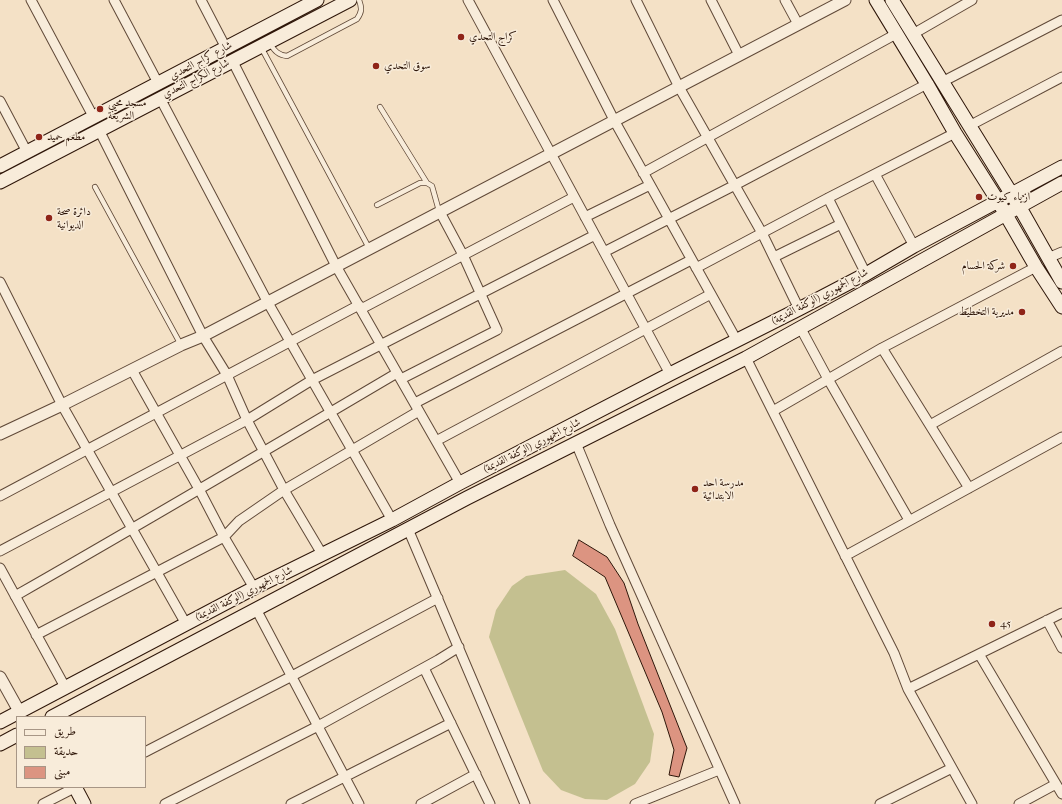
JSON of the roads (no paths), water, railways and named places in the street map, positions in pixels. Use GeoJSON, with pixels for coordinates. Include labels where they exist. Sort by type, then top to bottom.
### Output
{"type":"FeatureCollection","features":[{"type":"Feature","properties":{"kind":"main road","name":"شارع كراج التحدي"},"geometry":{"type":"LineString","coordinates":[[0,166],[317,0]]}},
{"type":"Feature","properties":{"kind":"main road","name":"شارع الكراج التحدي"},"geometry":{"type":"LineString","coordinates":[[0,182],[232,60],[350,0]]}},
{"type":"Feature","properties":{"kind":"main road"},"geometry":{"type":"LineString","coordinates":[[876,0],[955,133],[1062,307]]}},
{"type":"Feature","properties":{"kind":"main road"},"geometry":{"type":"LineString","coordinates":[[892,0],[1019,206],[1062,282]]}},
{"type":"Feature","properties":{"kind":"main road","name":"شارع الجمهوري (الوكفة القديمة)"},"geometry":{"type":"LineString","coordinates":[[0,722],[254,588],[392,520],[583,419],[866,274],[914,246],[1062,167]]}},
{"type":"Feature","properties":{"kind":"main road","name":"شارع الجمهوري (الوكفة القديمة)"},"geometry":{"type":"LineString","coordinates":[[54,716],[467,498],[746,358],[1062,183]]}},
{"type":"Feature","properties":{"kind":"main road"},"geometry":{"type":"LineString","coordinates":[[708,355],[718,372]]}},
{"type":"Feature","properties":{"kind":"main road"},"geometry":{"type":"LineString","coordinates":[[583,419],[591,436]]}},
{"type":"Feature","properties":{"kind":"main road"},"geometry":{"type":"LineString","coordinates":[[84,678],[93,695]]}},
{"type":"Feature","properties":{"kind":"main road"},"geometry":{"type":"LineString","coordinates":[[0,727],[8,740]]}},
{"type":"Feature","properties":{"kind":"main road"},"geometry":{"type":"LineString","coordinates":[[76,788],[84,804]]}},
{"type":"Feature","properties":{"kind":"street"},"geometry":{"type":"LineString","coordinates":[[31,0],[94,118]]}},
{"type":"Feature","properties":{"kind":"street"},"geometry":{"type":"LineString","coordinates":[[114,0],[158,84]]}},
{"type":"Feature","properties":{"kind":"street"},"geometry":{"type":"LineString","coordinates":[[201,0],[226,48]]}},
{"type":"Feature","properties":{"kind":"street"},"geometry":{"type":"LineString","coordinates":[[468,0],[670,374]]}},
{"type":"Feature","properties":{"kind":"street"},"geometry":{"type":"LineString","coordinates":[[553,0],[614,120],[737,341]]}},
{"type":"Feature","properties":{"kind":"street"},"geometry":{"type":"LineString","coordinates":[[636,0],[679,87],[762,233],[798,309]]}},
{"type":"Feature","properties":{"kind":"street"},"geometry":{"type":"LineString","coordinates":[[711,0],[739,55]]}},
{"type":"Feature","properties":{"kind":"street"},"geometry":{"type":"LineString","coordinates":[[785,0],[798,24]]}},
{"type":"Feature","properties":{"kind":"street"},"geometry":{"type":"LineString","coordinates":[[0,434],[62,405],[181,345],[203,336],[267,301],[845,0]]}},
{"type":"Feature","properties":{"kind":"street"},"geometry":{"type":"LineString","coordinates":[[913,34],[972,0]]}},
{"type":"Feature","properties":{"kind":"street"},"geometry":{"type":"LineString","coordinates":[[942,82],[1062,20]]}},
{"type":"Feature","properties":{"kind":"street"},"geometry":{"type":"LineString","coordinates":[[643,173],[896,34]]}},
{"type":"Feature","properties":{"kind":"street"},"geometry":{"type":"LineString","coordinates":[[232,60],[336,266],[460,483]]}},
{"type":"Feature","properties":{"kind":"street"},"geometry":{"type":"LineString","coordinates":[[969,126],[1062,77]]}},
{"type":"Feature","properties":{"kind":"street"},"geometry":{"type":"LineString","coordinates":[[604,252],[668,218],[735,186],[927,84]]}},
{"type":"Feature","properties":{"kind":"street"},"geometry":{"type":"LineString","coordinates":[[160,98],[267,301],[392,520]]}},
{"type":"Feature","properties":{"kind":"street"},"geometry":{"type":"LineString","coordinates":[[0,101],[27,152]]}},
{"type":"Feature","properties":{"kind":"street"},"geometry":{"type":"LineString","coordinates":[[99,130],[203,336],[227,375],[246,420],[284,490],[322,554]]}},
{"type":"Feature","properties":{"kind":"street"},"geometry":{"type":"LineString","coordinates":[[696,268],[955,133]]}},
{"type":"Feature","properties":{"kind":"street"},"geometry":{"type":"LineString","coordinates":[[875,174],[914,246]]}},
{"type":"Feature","properties":{"kind":"street"},"geometry":{"type":"LineString","coordinates":[[585,217],[650,185]]}},
{"type":"Feature","properties":{"kind":"street"},"geometry":{"type":"LineString","coordinates":[[0,496],[88,451],[290,342],[574,197]]}},
{"type":"Feature","properties":{"kind":"street"},"geometry":{"type":"LineString","coordinates":[[828,198],[866,274]]}},
{"type":"Feature","properties":{"kind":"street"},"geometry":{"type":"LineString","coordinates":[[15,596],[132,530],[330,412],[399,376],[497,330],[463,255],[440,212]]}},
{"type":"Feature","properties":{"kind":"street"},"geometry":{"type":"LineString","coordinates":[[774,257],[841,224]]}},
{"type":"Feature","properties":{"kind":"street"},"geometry":{"type":"LineString","coordinates":[[0,551],[246,420],[312,380],[595,235]]}},
{"type":"Feature","properties":{"kind":"street"},"geometry":{"type":"LineString","coordinates":[[1048,258],[1062,252]]}},
{"type":"Feature","properties":{"kind":"street"},"geometry":{"type":"LineString","coordinates":[[36,635],[224,538],[239,520],[284,490],[351,450],[417,407],[626,293],[691,260]]}},
{"type":"Feature","properties":{"kind":"street"},"geometry":{"type":"LineString","coordinates":[[772,411],[882,348],[1036,266]]}},
{"type":"Feature","properties":{"kind":"street"},"geometry":{"type":"LineString","coordinates":[[0,282],[62,405],[186,624]]}},
{"type":"Feature","properties":{"kind":"street"},"geometry":{"type":"LineString","coordinates":[[436,441],[710,294]]}},
{"type":"Feature","properties":{"kind":"street"},"geometry":{"type":"LineString","coordinates":[[800,327],[909,520]]}},
{"type":"Feature","properties":{"kind":"street"},"geometry":{"type":"LineString","coordinates":[[882,348],[969,488]]}},
{"type":"Feature","properties":{"kind":"street"},"geometry":{"type":"LineString","coordinates":[[930,425],[1062,351]]}},
{"type":"Feature","properties":{"kind":"street"},"geometry":{"type":"LineString","coordinates":[[746,358],[894,653],[908,689],[972,804]]}},
{"type":"Feature","properties":{"kind":"street"},"geometry":{"type":"LineString","coordinates":[[132,370],[199,489],[224,538],[254,588]]}},
{"type":"Feature","properties":{"kind":"street"},"geometry":{"type":"LineString","coordinates":[[845,556],[1062,437]]}},
{"type":"Feature","properties":{"kind":"street"},"geometry":{"type":"LineString","coordinates":[[576,443],[610,525],[735,804]]}},
{"type":"Feature","properties":{"kind":"street"},"geometry":{"type":"LineString","coordinates":[[408,529],[525,804]]}},
{"type":"Feature","properties":{"kind":"street"},"geometry":{"type":"LineString","coordinates":[[0,568],[65,687]]}},
{"type":"Feature","properties":{"kind":"street"},"geometry":{"type":"LineString","coordinates":[[146,751],[438,598]]}},
{"type":"Feature","properties":{"kind":"street"},"geometry":{"type":"LineString","coordinates":[[256,609],[359,804]]}},
{"type":"Feature","properties":{"kind":"street"},"geometry":{"type":"LineString","coordinates":[[908,689],[1062,613]]}},
{"type":"Feature","properties":{"kind":"street"},"geometry":{"type":"LineString","coordinates":[[1046,620],[1062,648]]}},
{"type":"Feature","properties":{"kind":"street"},"geometry":{"type":"LineString","coordinates":[[165,804],[318,726],[459,648]]}},
{"type":"Feature","properties":{"kind":"street"},"geometry":{"type":"LineString","coordinates":[[979,654],[1062,794]]}},
{"type":"Feature","properties":{"kind":"street"},"geometry":{"type":"LineString","coordinates":[[424,668],[490,804]]}},
{"type":"Feature","properties":{"kind":"street"},"geometry":{"type":"LineString","coordinates":[[0,677],[19,711]]}},
{"type":"Feature","properties":{"kind":"street"},"geometry":{"type":"LineString","coordinates":[[291,804],[451,723]]}},
{"type":"Feature","properties":{"kind":"street"},"geometry":{"type":"LineString","coordinates":[[881,804],[952,768]]}},
{"type":"Feature","properties":{"kind":"street"},"geometry":{"type":"LineString","coordinates":[[635,804],[645,802],[719,770]]}},
{"type":"Feature","properties":{"kind":"street"},"geometry":{"type":"LineString","coordinates":[[421,804],[476,774]]}},
{"type":"Feature","properties":{"kind":"street"},"geometry":{"type":"LineString","coordinates":[[1019,804],[1056,784]]}},
{"type":"Feature","properties":{"kind":"street"},"geometry":{"type":"LineString","coordinates":[[43,804],[73,788]]}},
{"type":"Feature","properties":{"kind":"lane"},"geometry":{"type":"LineString","coordinates":[[264,44],[281,55],[287,56],[357,19],[361,14],[362,7],[359,0]]}},
{"type":"Feature","properties":{"kind":"lane"},"geometry":{"type":"LineString","coordinates":[[264,44],[369,248]]}},
{"type":"Feature","properties":{"kind":"lane"},"geometry":{"type":"LineString","coordinates":[[380,107],[427,183],[432,186],[440,212]]}},
{"type":"Feature","properties":{"kind":"lane"},"geometry":{"type":"LineString","coordinates":[[378,205],[420,183],[427,183]]}},
{"type":"Feature","properties":{"kind":"lane"},"geometry":{"type":"LineString","coordinates":[[95,187],[181,345]]}},
{"type":"Feature","properties":{"kind":"place","name":"كراج التحدي"},"geometry":{"type":"Point","coordinates":[461,37]}},
{"type":"Feature","properties":{"kind":"place","name":"سوق التحدي"},"geometry":{"type":"Point","coordinates":[376,66]}},
{"type":"Feature","properties":{"kind":"place","name":"مسجد محيي الشريعة"},"geometry":{"type":"Point","coordinates":[100,109]}},
{"type":"Feature","properties":{"kind":"place","name":"مطعم حميد"},"geometry":{"type":"Point","coordinates":[39,137]}},
{"type":"Feature","properties":{"kind":"place","name":"ازياء كيوت"},"geometry":{"type":"Point","coordinates":[979,197]}},
{"type":"Feature","properties":{"kind":"place","name":"دائرة صحة الديوانية"},"geometry":{"type":"Point","coordinates":[49,218]}},
{"type":"Feature","properties":{"kind":"place","name":"شركة الحسام"},"geometry":{"type":"Point","coordinates":[1013,266]}},
{"type":"Feature","properties":{"kind":"place","name":"مديرية التخطيط"},"geometry":{"type":"Point","coordinates":[1022,312]}},
{"type":"Feature","properties":{"kind":"place","name":"مدرسة احد الابتدائية"},"geometry":{"type":"Point","coordinates":[695,489]}},
{"type":"Feature","properties":{"kind":"place","name":"45"},"geometry":{"type":"Point","coordinates":[992,624]}}]}
